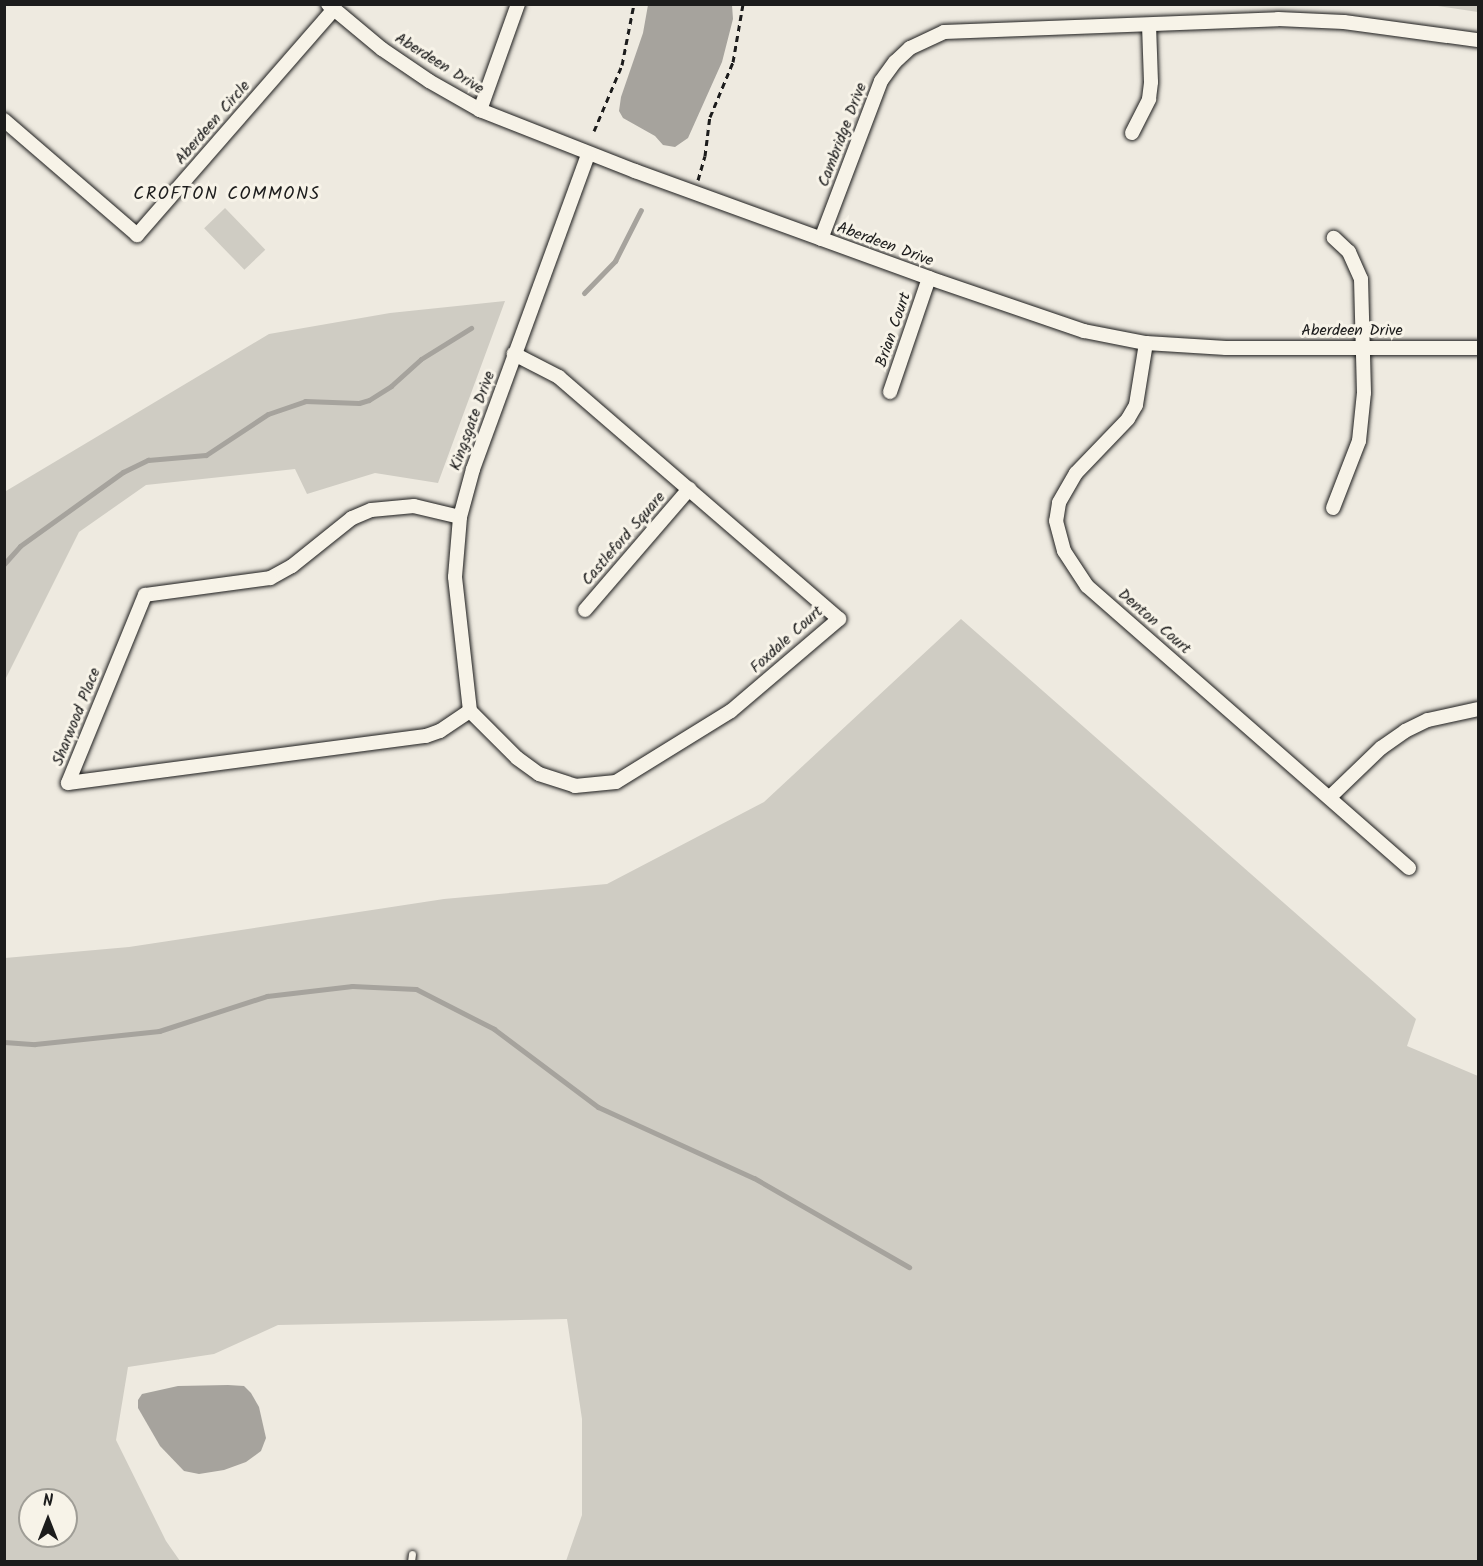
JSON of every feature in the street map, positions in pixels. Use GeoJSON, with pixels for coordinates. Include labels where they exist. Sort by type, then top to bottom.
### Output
{"type":"FeatureCollection","features":[{"type":"Feature","properties":{"kind":"street"},"geometry":{"type":"LineString","coordinates":[[480,110],[518,4]]}},
{"type":"Feature","properties":{"kind":"street","name":"Aberdeen Drive"},"geometry":{"type":"LineString","coordinates":[[331,7],[401,62],[480,110],[588,154],[694,193],[1084,331],[1146,343],[1226,348],[1479,348]]}},
{"type":"Feature","properties":{"kind":"street","name":"Aberdeen Circle"},"geometry":{"type":"LineString","coordinates":[[4,120],[137,235],[331,7]]}},
{"type":"Feature","properties":{"kind":"street","name":"Cambridge Drive"},"geometry":{"type":"LineString","coordinates":[[821,239],[881,81],[895,62],[910,48],[944,32],[965,29],[1312,20],[1479,40]]}},
{"type":"Feature","properties":{"kind":"street"},"geometry":{"type":"LineString","coordinates":[[1132,133],[1143,113],[1150,90],[1149,25]]}},
{"type":"Feature","properties":{"kind":"street","name":"Kingsgate Drive"},"geometry":{"type":"LineString","coordinates":[[470,711],[455,577],[460,516],[473,468],[588,154]]}},
{"type":"Feature","properties":{"kind":"street"},"geometry":{"type":"LineString","coordinates":[[1333,508],[1359,441],[1363,420],[1364,348],[1361,279],[1348,252],[1334,238]]}},
{"type":"Feature","properties":{"kind":"street","name":"Brian Court"},"geometry":{"type":"LineString","coordinates":[[890,392],[929,278]]}},
{"type":"Feature","properties":{"kind":"street","name":"Denton Court"},"geometry":{"type":"LineString","coordinates":[[1146,343],[1136,405],[1128,419],[1076,473],[1059,503],[1056,521],[1064,551],[1087,586],[1409,868]]}},
{"type":"Feature","properties":{"kind":"street","name":"Foxdale Court"},"geometry":{"type":"LineString","coordinates":[[470,711],[517,758],[539,774],[575,786],[616,782],[730,711],[839,619],[559,377],[514,354]]}},
{"type":"Feature","properties":{"kind":"street","name":"Castleford Square"},"geometry":{"type":"LineString","coordinates":[[585,610],[689,489]]}},
{"type":"Feature","properties":{"kind":"street","name":"Sharwood Place"},"geometry":{"type":"LineString","coordinates":[[460,516],[414,506],[371,510],[352,518],[292,566],[270,578],[145,595],[68,783],[426,736],[440,731],[470,711]]}},
{"type":"Feature","properties":{"kind":"street"},"geometry":{"type":"LineString","coordinates":[[1330,797],[1381,748],[1405,731],[1428,720],[1479,709]]}},
{"type":"Feature","properties":{"kind":"path"},"geometry":{"type":"LineString","coordinates":[[594,131],[622,65],[634,4]]}},
{"type":"Feature","properties":{"kind":"path"},"geometry":{"type":"LineString","coordinates":[[694,193],[705,156],[710,117],[733,62],[743,4]]}},
{"type":"Feature","properties":{"kind":"shaded area"},"geometry":{"type":"Polygon","coordinates":[[[648,5],[732,5],[733,19],[722,62],[688,138],[675,147],[663,145],[655,136],[623,118],[619,111],[621,97],[643,33],[648,5]]]}},
{"type":"Feature","properties":{"kind":"shaded area"},"geometry":{"type":"Polygon","coordinates":[[[1431,5],[1478,5],[1478,12],[1431,5]]]}},
{"type":"Feature","properties":{"kind":"shaded area"},"geometry":{"type":"Polygon","coordinates":[[[225,208],[265,250],[244,270],[204,228],[225,208]]]}},
{"type":"Feature","properties":{"kind":"shaded area"},"geometry":{"type":"Polygon","coordinates":[[[505,301],[438,483],[375,473],[307,494],[295,469],[146,485],[79,532],[5,680],[6,491],[269,334],[390,313],[505,301]]]}},
{"type":"Feature","properties":{"kind":"shaded area"},"geometry":{"type":"Polygon","coordinates":[[[961,619],[1416,1019],[1407,1046],[1478,1076],[1478,1561],[566,1561],[582,1515],[582,1419],[567,1319],[278,1325],[214,1354],[128,1367],[116,1440],[166,1541],[180,1561],[5,1561],[5,958],[129,947],[444,899],[607,884],[764,802],[961,619]]]}},
{"type":"Feature","properties":{"kind":"shaded area"},"geometry":{"type":"Polygon","coordinates":[[[178,1386],[244,1386],[259,1407],[266,1438],[261,1451],[246,1462],[224,1470],[199,1474],[184,1471],[160,1446],[138,1408],[138,1400],[142,1394],[178,1386]]]}},
{"type":"Feature","properties":{"kind":"waterway"},"geometry":{"type":"LineString","coordinates":[[584,293],[615,261],[641,210]]}},
{"type":"Feature","properties":{"kind":"waterway"},"geometry":{"type":"LineString","coordinates":[[4,564],[20,546],[123,472],[148,460],[206,455],[268,414],[305,401],[359,403],[369,400],[391,386],[421,359],[471,328]]}},
{"type":"Feature","properties":{"kind":"waterway"},"geometry":{"type":"LineString","coordinates":[[4,1042],[35,1044],[159,1031],[267,996],[352,986],[416,989],[494,1029],[598,1107],[754,1178],[909,1267]]}},
{"type":"Feature","properties":{"kind":"district","name":"CROFTON COMMONS"},"geometry":{"type":"Point","coordinates":[227,195]}}]}
